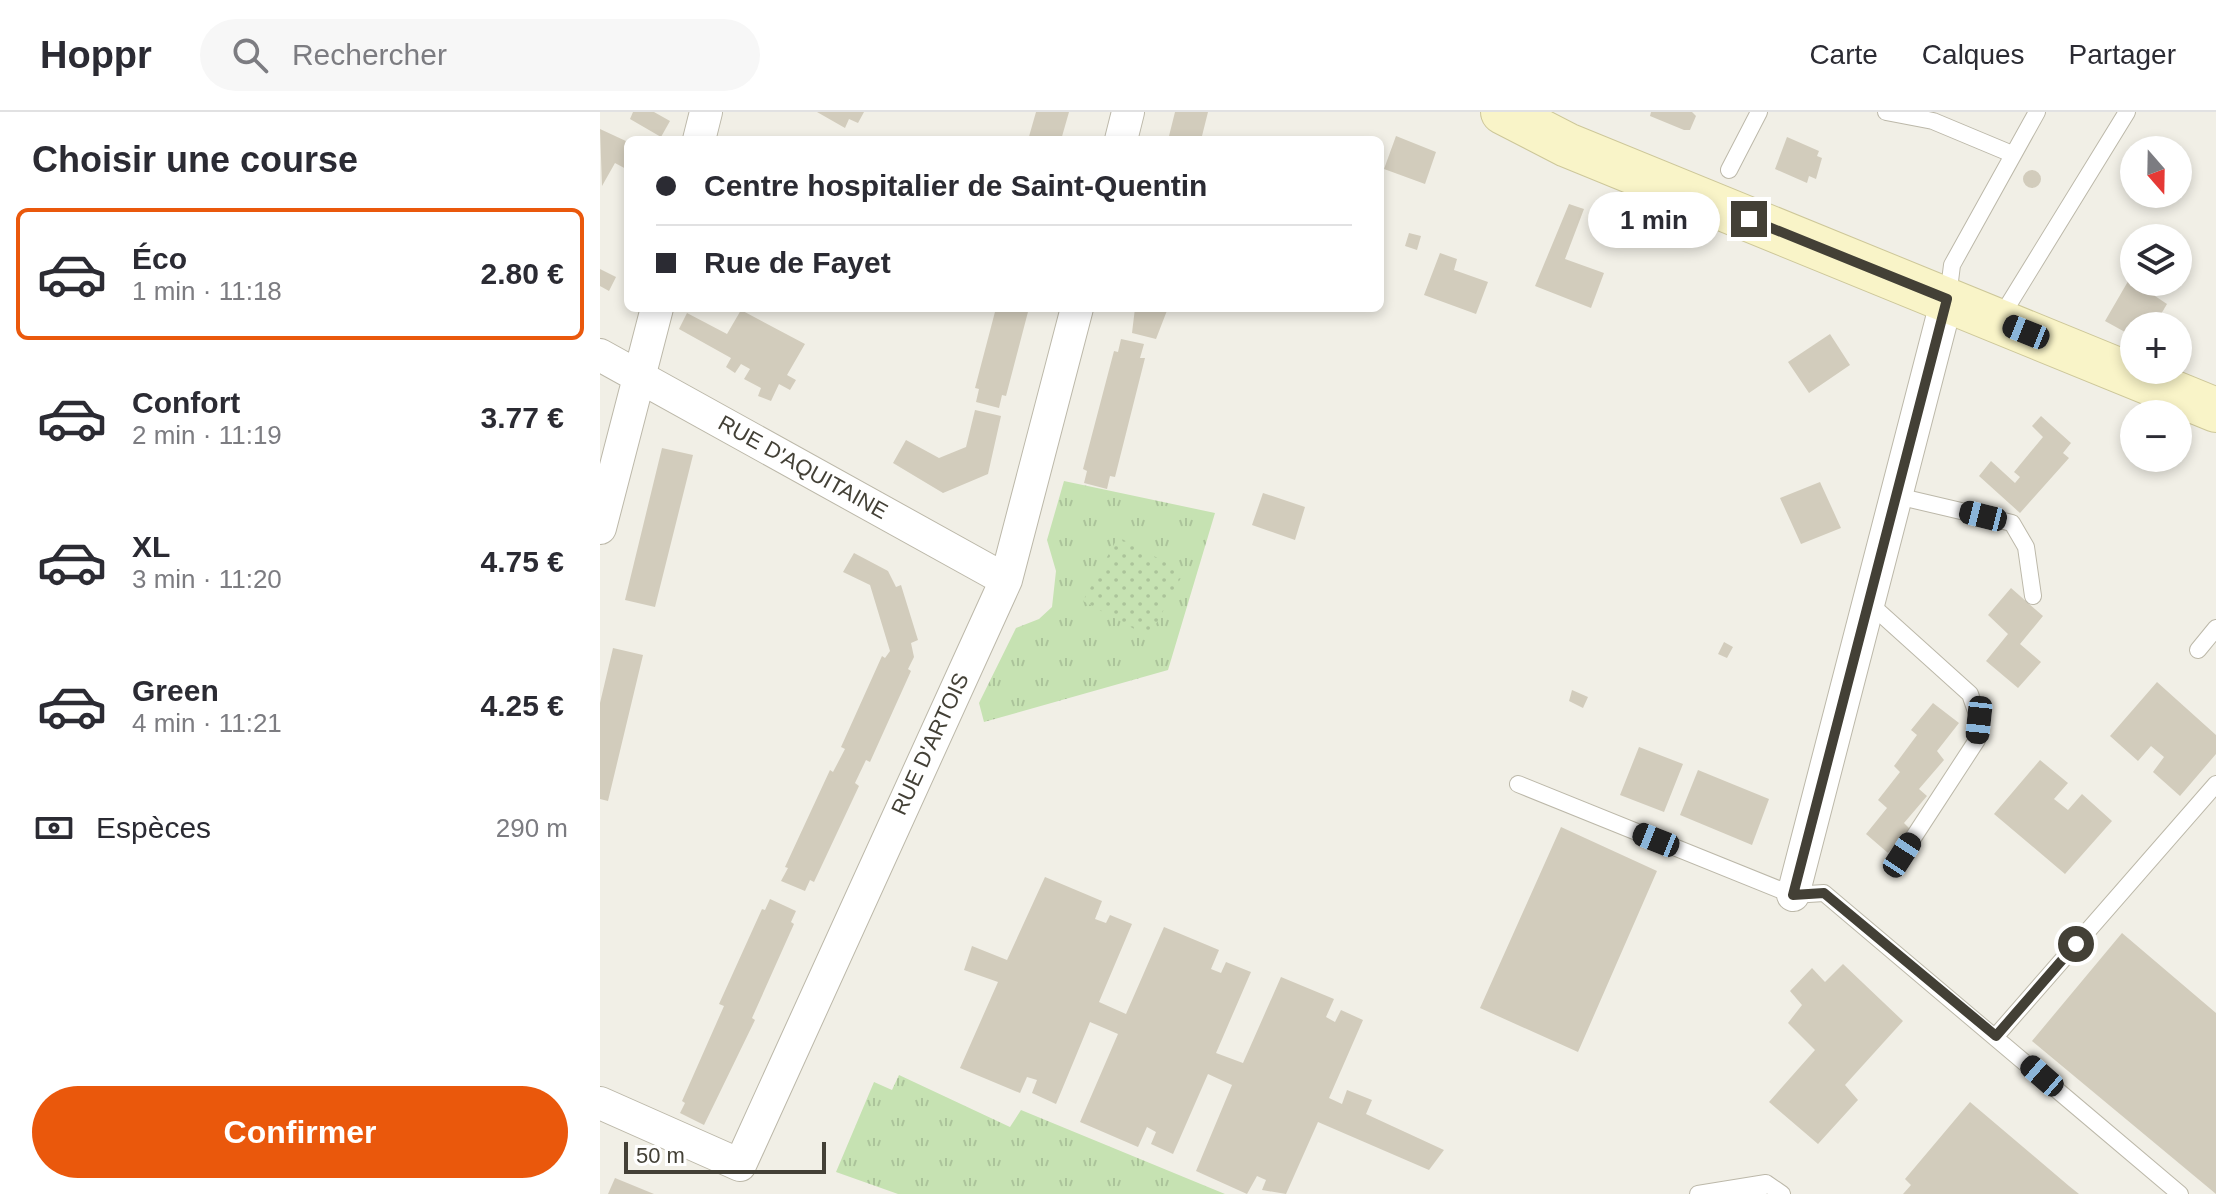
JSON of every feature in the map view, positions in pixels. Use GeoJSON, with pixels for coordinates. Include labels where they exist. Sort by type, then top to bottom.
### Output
{"type":"FeatureCollection","features":[{"type":"Feature","properties":{"kind":"main road"},"geometry":{"type":"LineString","coordinates":[[1503,112],[1567,145],[2216,410]]}},
{"type":"Feature","properties":{"kind":"street"},"geometry":{"type":"LineString","coordinates":[[700,136],[706,112]]}},
{"type":"Feature","properties":{"kind":"street"},"geometry":{"type":"LineString","coordinates":[[1122,136],[1128,112]]}},
{"type":"Feature","properties":{"kind":"street"},"geometry":{"type":"LineString","coordinates":[[1793,895],[1947,299]]}},
{"type":"Feature","properties":{"kind":"street"},"geometry":{"type":"LineString","coordinates":[[600,528],[656,312]]}},
{"type":"Feature","properties":{"kind":"street","name":"RUE D'ARTOIS"},"geometry":{"type":"LineString","coordinates":[[600,1103],[740,1165],[1006,580],[1076,312]]}},
{"type":"Feature","properties":{"kind":"street","name":"RUE D'AQUITAINE"},"geometry":{"type":"LineString","coordinates":[[600,355],[1006,580]]}},
{"type":"Feature","properties":{"kind":"lane"},"geometry":{"type":"LineString","coordinates":[[1729,170],[1759,112]]}},
{"type":"Feature","properties":{"kind":"lane"},"geometry":{"type":"LineString","coordinates":[[1886,112],[1933,121],[2012,154]]}},
{"type":"Feature","properties":{"kind":"lane"},"geometry":{"type":"LineString","coordinates":[[1947,299],[1952,265],[2037,112]]}},
{"type":"Feature","properties":{"kind":"lane"},"geometry":{"type":"LineString","coordinates":[[1999,321],[2127,112]]}},
{"type":"Feature","properties":{"kind":"lane"},"geometry":{"type":"LineString","coordinates":[[1897,496],[2012,523],[2026,547],[2033,596]]}},
{"type":"Feature","properties":{"kind":"lane"},"geometry":{"type":"LineString","coordinates":[[1869,603],[1970,694],[1979,720],[1977,740],[1902,855]]}},
{"type":"Feature","properties":{"kind":"lane"},"geometry":{"type":"LineString","coordinates":[[2198,650],[2216,628]]}},
{"type":"Feature","properties":{"kind":"lane"},"geometry":{"type":"LineString","coordinates":[[1518,784],[1793,895],[1824,893],[2180,1194]]}},
{"type":"Feature","properties":{"kind":"lane"},"geometry":{"type":"LineString","coordinates":[[1996,1036],[2216,784]]}},
{"type":"Feature","properties":{"kind":"lane"},"geometry":{"type":"LineString","coordinates":[[1698,1194],[1760,1189],[1782,1194]]}},
{"type":"Feature","properties":{"kind":"green space"},"geometry":{"type":"Polygon","coordinates":[[[1064,481],[1215,513],[1168,670],[984,722],[979,703],[1016,628],[1039,619],[1052,607],[1056,571],[1047,540],[1064,481]]]}},
{"type":"Feature","properties":{"kind":"green space"},"geometry":{"type":"Polygon","coordinates":[[[1118,537],[1184,572],[1149,637],[1083,601],[1118,537]]]}},
{"type":"Feature","properties":{"kind":"green space"},"geometry":{"type":"Polygon","coordinates":[[[899,1075],[1010,1127],[1021,1110],[1225,1194],[898,1194],[836,1172],[874,1082],[892,1090],[899,1075]]]}},
{"type":"Feature","properties":{"kind":"building"},"geometry":{"type":"Polygon","coordinates":[[[633,112],[654,112],[670,121],[659,136],[630,119],[633,112]]]}},
{"type":"Feature","properties":{"kind":"building"},"geometry":{"type":"Polygon","coordinates":[[[817,112],[864,112],[858,123],[849,119],[845,128],[817,112]]]}},
{"type":"Feature","properties":{"kind":"building"},"geometry":{"type":"Polygon","coordinates":[[[1036,112],[1069,112],[1062,136],[1029,136],[1036,112]]]}},
{"type":"Feature","properties":{"kind":"building"},"geometry":{"type":"Polygon","coordinates":[[[1175,112],[1208,112],[1202,136],[1169,136],[1175,112]]]}},
{"type":"Feature","properties":{"kind":"building"},"geometry":{"type":"Polygon","coordinates":[[[1651,112],[1692,112],[1696,116],[1690,130],[1684,130],[1650,116],[1651,112]]]}},
{"type":"Feature","properties":{"kind":"building"},"geometry":{"type":"Polygon","coordinates":[[[600,129],[624,140],[624,168],[615,163],[602,186],[600,129]]]}},
{"type":"Feature","properties":{"kind":"building"},"geometry":{"type":"Polygon","coordinates":[[[1396,136],[1436,152],[1425,184],[1384,169],[1396,136]]]}},
{"type":"Feature","properties":{"kind":"building"},"geometry":{"type":"Polygon","coordinates":[[[1787,137],[1819,151],[1817,156],[1822,158],[1816,179],[1809,176],[1807,183],[1775,169],[1787,137]]]}},
{"type":"Feature","properties":{"kind":"building"},"geometry":{"type":"Polygon","coordinates":[[[2028,170],[2036,170],[2041,179],[2039,186],[2028,188],[2023,183],[2023,175],[2028,170]]]}},
{"type":"Feature","properties":{"kind":"building"},"geometry":{"type":"Polygon","coordinates":[[[1569,204],[1584,209],[1565,259],[1604,273],[1591,308],[1535,286],[1569,204]]]}},
{"type":"Feature","properties":{"kind":"building"},"geometry":{"type":"Polygon","coordinates":[[[1409,233],[1421,236],[1417,250],[1405,246],[1409,233]]]}},
{"type":"Feature","properties":{"kind":"building"},"geometry":{"type":"Polygon","coordinates":[[[1440,253],[1457,259],[1454,270],[1488,282],[1476,314],[1424,295],[1440,253]]]}},
{"type":"Feature","properties":{"kind":"building"},"geometry":{"type":"Polygon","coordinates":[[[600,269],[616,277],[609,291],[600,286],[600,269]]]}},
{"type":"Feature","properties":{"kind":"building"},"geometry":{"type":"Polygon","coordinates":[[[2120,295],[2155,296],[2167,304],[2162,312],[2120,312],[2120,329],[2105,321],[2120,295]]]}},
{"type":"Feature","properties":{"kind":"building"},"geometry":{"type":"Polygon","coordinates":[[[740,312],[745,312],[805,344],[787,375],[796,380],[790,390],[779,384],[771,401],[758,396],[761,388],[744,379],[750,369],[741,364],[735,373],[726,367],[731,358],[679,329],[687,313],[727,334],[740,312]]]}},
{"type":"Feature","properties":{"kind":"building"},"geometry":{"type":"Polygon","coordinates":[[[995,312],[1028,312],[1006,396],[1002,395],[999,408],[976,402],[979,389],[975,388],[995,312]]]}},
{"type":"Feature","properties":{"kind":"building"},"geometry":{"type":"Polygon","coordinates":[[[1135,312],[1166,312],[1156,339],[1132,333],[1135,312]]]}},
{"type":"Feature","properties":{"kind":"building"},"geometry":{"type":"Polygon","coordinates":[[[1830,334],[1850,365],[1809,393],[1788,362],[1830,334]]]}},
{"type":"Feature","properties":{"kind":"building"},"geometry":{"type":"Polygon","coordinates":[[[1121,339],[1144,344],[1140,358],[1145,358],[1115,477],[1110,476],[1107,489],[1084,483],[1087,471],[1083,469],[1114,351],[1118,352],[1121,339]]]}},
{"type":"Feature","properties":{"kind":"building"},"geometry":{"type":"Polygon","coordinates":[[[975,410],[1001,416],[988,474],[943,493],[893,463],[906,440],[939,458],[966,447],[975,410]]]}},
{"type":"Feature","properties":{"kind":"building"},"geometry":{"type":"Polygon","coordinates":[[[2041,416],[2071,443],[2063,453],[2069,458],[2020,513],[1979,476],[1991,461],[2015,483],[2020,477],[2014,472],[2043,437],[2032,426],[2041,416]]]}},
{"type":"Feature","properties":{"kind":"building"},"geometry":{"type":"Polygon","coordinates":[[[662,448],[693,455],[655,607],[625,600],[662,448]]]}},
{"type":"Feature","properties":{"kind":"building"},"geometry":{"type":"Polygon","coordinates":[[[1820,482],[1841,528],[1801,544],[1780,498],[1820,482]]]}},
{"type":"Feature","properties":{"kind":"building"},"geometry":{"type":"Polygon","coordinates":[[[1263,493],[1305,507],[1295,540],[1252,525],[1263,493]]]}},
{"type":"Feature","properties":{"kind":"building"},"geometry":{"type":"Polygon","coordinates":[[[854,553],[888,571],[896,587],[901,585],[918,640],[911,643],[914,657],[908,669],[911,671],[870,762],[866,760],[855,783],[859,786],[814,882],[810,880],[805,891],[781,881],[788,868],[785,867],[830,770],[833,772],[845,749],[841,747],[882,656],[885,658],[890,651],[870,585],[843,572],[854,553]]]}},
{"type":"Feature","properties":{"kind":"building"},"geometry":{"type":"Polygon","coordinates":[[[2011,588],[2043,616],[2020,644],[2041,662],[2018,688],[1986,661],[2008,634],[1988,615],[2011,588]]]}},
{"type":"Feature","properties":{"kind":"building"},"geometry":{"type":"Polygon","coordinates":[[[1724,642],[1733,647],[1727,658],[1718,654],[1724,642]]]}},
{"type":"Feature","properties":{"kind":"building"},"geometry":{"type":"Polygon","coordinates":[[[613,648],[643,655],[608,801],[600,799],[600,703],[613,648]]]}},
{"type":"Feature","properties":{"kind":"building"},"geometry":{"type":"Polygon","coordinates":[[[2157,682],[2216,735],[2216,754],[2180,796],[2153,772],[2164,757],[2151,746],[2138,761],[2110,736],[2157,682]]]}},
{"type":"Feature","properties":{"kind":"building"},"geometry":{"type":"Polygon","coordinates":[[[1572,690],[1588,697],[1583,708],[1569,701],[1572,690]]]}},
{"type":"Feature","properties":{"kind":"building"},"geometry":{"type":"Polygon","coordinates":[[[1933,703],[1959,723],[1937,751],[1944,760],[1919,789],[1927,796],[1904,823],[1910,829],[1888,853],[1866,834],[1887,808],[1878,800],[1900,772],[1894,766],[1917,735],[1911,730],[1933,703]]]}},
{"type":"Feature","properties":{"kind":"building"},"geometry":{"type":"Polygon","coordinates":[[[1639,747],[1683,764],[1664,812],[1620,795],[1639,747]]]}},
{"type":"Feature","properties":{"kind":"building"},"geometry":{"type":"Polygon","coordinates":[[[2040,760],[2068,783],[2054,799],[2068,810],[2082,794],[2112,821],[2065,874],[1994,814],[2040,760]]]}},
{"type":"Feature","properties":{"kind":"building"},"geometry":{"type":"Polygon","coordinates":[[[1698,770],[1769,799],[1752,845],[1680,815],[1698,770]]]}},
{"type":"Feature","properties":{"kind":"building"},"geometry":{"type":"Polygon","coordinates":[[[1561,827],[1657,871],[1578,1052],[1480,1008],[1561,827]]]}},
{"type":"Feature","properties":{"kind":"building"},"geometry":{"type":"Polygon","coordinates":[[[1045,877],[1102,901],[1095,919],[1106,923],[1110,915],[1132,924],[1099,1002],[1126,1014],[1164,927],[1219,950],[1211,969],[1221,973],[1226,962],[1251,972],[1216,1053],[1243,1063],[1281,977],[1334,999],[1326,1017],[1335,1022],[1341,1010],[1363,1020],[1329,1098],[1342,1104],[1347,1090],[1372,1100],[1366,1114],[1444,1150],[1429,1170],[1318,1122],[1286,1194],[1262,1190],[1266,1180],[1257,1176],[1247,1194],[1196,1171],[1232,1085],[1208,1074],[1173,1154],[1151,1144],[1156,1132],[1147,1127],[1138,1147],[1080,1122],[1118,1034],[1090,1022],[1056,1104],[1032,1093],[1037,1080],[1027,1077],[1020,1093],[960,1068],[998,982],[964,970],[972,946],[1007,960],[1045,877]]]}},
{"type":"Feature","properties":{"kind":"building"},"geometry":{"type":"Polygon","coordinates":[[[770,899],[796,911],[791,922],[794,924],[752,1018],[755,1020],[704,1125],[680,1113],[685,1103],[682,1101],[724,1006],[719,1004],[762,909],[765,910],[770,899]]]}},
{"type":"Feature","properties":{"kind":"building"},"geometry":{"type":"Polygon","coordinates":[[[2122,933],[2216,1013],[2216,1194],[2032,1041],[2122,933]]]}},
{"type":"Feature","properties":{"kind":"building"},"geometry":{"type":"Polygon","coordinates":[[[1843,964],[1903,1021],[1845,1085],[1858,1100],[1818,1144],[1769,1102],[1815,1050],[1788,1023],[1802,1005],[1790,991],[1812,968],[1825,982],[1843,964]]]}},
{"type":"Feature","properties":{"kind":"building"},"geometry":{"type":"Polygon","coordinates":[[[1970,1102],[2079,1194],[1903,1194],[1911,1185],[1905,1179],[1970,1102]]]}},
{"type":"Feature","properties":{"kind":"building"},"geometry":{"type":"Polygon","coordinates":[[[615,1178],[654,1194],[608,1194],[615,1178]]]}},
{"type":"Feature","properties":{"kind":"route"},"geometry":{"type":"LineString","coordinates":[[1749,219],[1947,299],[1793,895],[1824,893],[1996,1036],[2076,944]]}}]}
